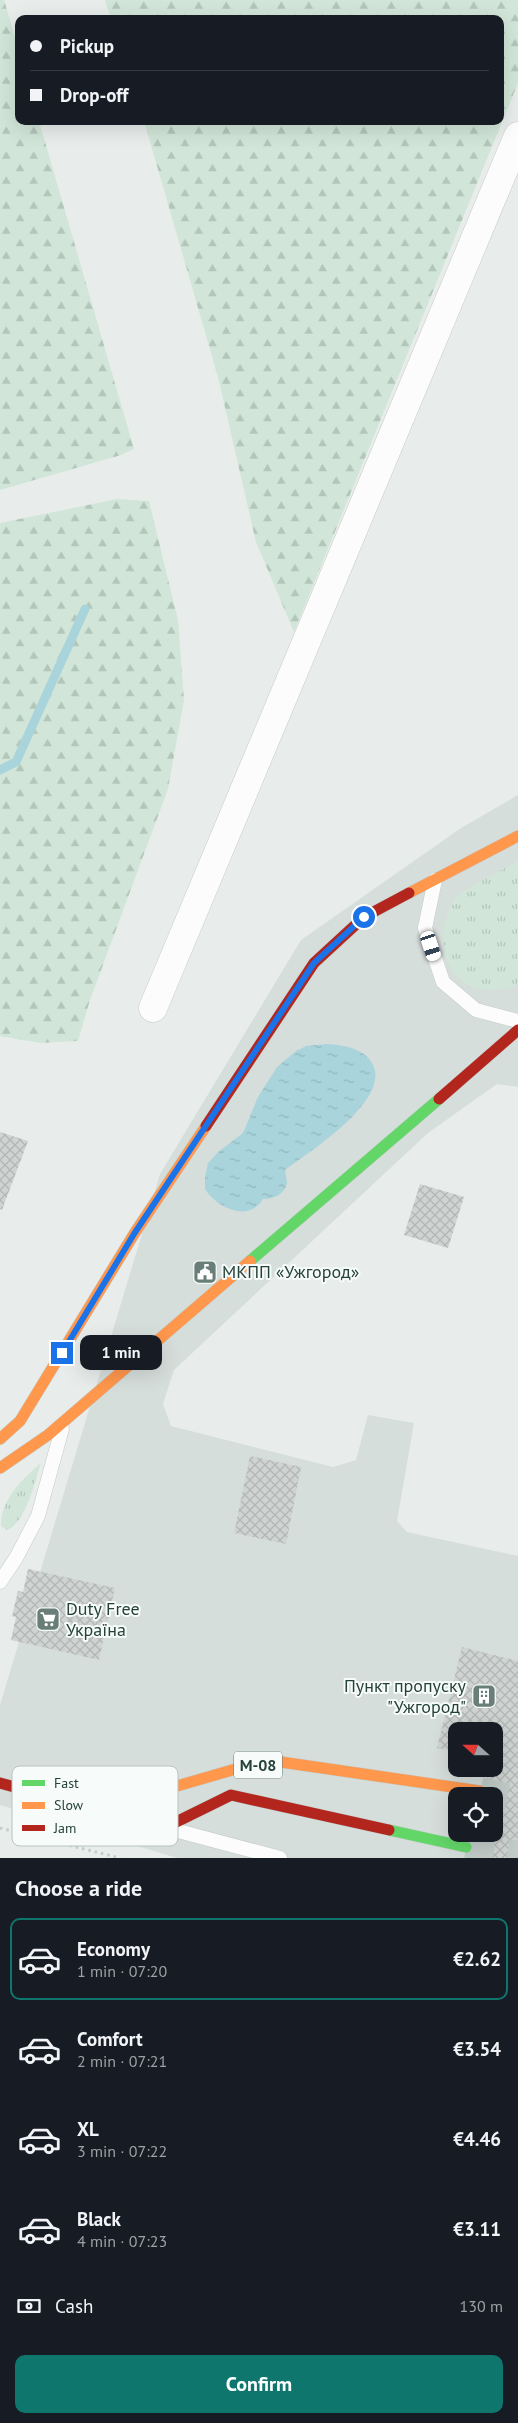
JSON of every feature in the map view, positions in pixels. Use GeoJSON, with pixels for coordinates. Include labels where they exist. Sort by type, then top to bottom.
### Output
{"type":"FeatureCollection","features":[{"type":"Feature","properties":{"kind":"highway"},"geometry":{"type":"LineString","coordinates":[[0,1439],[20,1421],[134,1234],[314,963],[364,917],[518,836]]}},
{"type":"Feature","properties":{"kind":"highway"},"geometry":{"type":"LineString","coordinates":[[0,1468],[64,1421],[518,1030]]}},
{"type":"Feature","properties":{"kind":"highway","name":"М-08"},"geometry":{"type":"LineString","coordinates":[[178,1786],[246,1766],[280,1762],[452,1787]]}},
{"type":"Feature","properties":{"kind":"highway","name":"М-08"},"geometry":{"type":"LineString","coordinates":[[178,1821],[231,1795],[466,1847]]}},
{"type":"Feature","properties":{"kind":"street"},"geometry":{"type":"LineString","coordinates":[[153,1008],[518,136]]}},
{"type":"Feature","properties":{"kind":"lane"},"geometry":{"type":"LineString","coordinates":[[435,879],[425,928],[443,982],[476,1010],[518,1021]]}},
{"type":"Feature","properties":{"kind":"lane"},"geometry":{"type":"LineString","coordinates":[[0,1582],[16,1558],[38,1516],[64,1421]]}},
{"type":"Feature","properties":{"kind":"lane"},"geometry":{"type":"LineString","coordinates":[[178,1832],[280,1858]]}},
{"type":"Feature","properties":{"kind":"path"},"geometry":{"type":"LineString","coordinates":[[72,1846],[120,1858]]}},
{"type":"Feature","properties":{"kind":"shaded area","name":"МКПП «Ужгород»"},"geometry":{"type":"Polygon","coordinates":[[[518,795],[518,1087],[497,1084],[428,1133],[174,1370],[163,1404],[171,1426],[333,1467],[356,1460],[368,1415],[414,1423],[397,1521],[407,1532],[518,1556],[518,1858],[177,1858],[137,1846],[178,1846],[178,1766],[12,1766],[12,1809],[0,1805],[0,1705],[160,1174],[301,940],[461,828],[518,795]]]}},
{"type":"Feature","properties":{"kind":"green space"},"geometry":{"type":"Polygon","coordinates":[[[0,0],[4,0],[15,37],[15,125],[40,125],[134,449],[121,455],[0,490],[0,0]]]}},
{"type":"Feature","properties":{"kind":"green space"},"geometry":{"type":"Polygon","coordinates":[[[105,0],[518,0],[518,83],[504,117],[504,15],[110,15],[105,0]]]}},
{"type":"Feature","properties":{"kind":"green space"},"geometry":{"type":"Polygon","coordinates":[[[145,125],[501,125],[294,632],[256,542],[218,377],[145,125]]]}},
{"type":"Feature","properties":{"kind":"green space"},"geometry":{"type":"Polygon","coordinates":[[[117,499],[149,501],[178,620],[184,700],[168,789],[90,1000],[78,1041],[40,1043],[0,1036],[0,523],[117,499]]]}},
{"type":"Feature","properties":{"kind":"green space"},"geometry":{"type":"Polygon","coordinates":[[[518,861],[518,985],[508,989],[496,990],[472,987],[460,979],[451,969],[446,956],[445,926],[449,912],[460,894],[518,861]]]}},
{"type":"Feature","properties":{"kind":"green space"},"geometry":{"type":"Polygon","coordinates":[[[41,1463],[25,1510],[14,1526],[7,1530],[1,1526],[4,1507],[8,1499],[20,1483],[41,1463]]]}},
{"type":"Feature","properties":{"kind":"water"},"geometry":{"type":"Polygon","coordinates":[[[326,1044],[353,1048],[369,1059],[373,1065],[375,1079],[370,1094],[359,1109],[344,1124],[285,1170],[286,1187],[278,1196],[263,1199],[250,1210],[242,1211],[233,1210],[217,1202],[205,1189],[208,1163],[218,1152],[243,1133],[258,1097],[277,1067],[296,1051],[306,1046],[326,1044]]]}},
{"type":"Feature","properties":{"kind":"building"},"geometry":{"type":"Polygon","coordinates":[[[0,1132],[28,1141],[2,1210],[0,1209],[0,1132]]]}},
{"type":"Feature","properties":{"kind":"building"},"geometry":{"type":"Polygon","coordinates":[[[420,1184],[464,1197],[448,1248],[404,1235],[420,1184]]]}},
{"type":"Feature","properties":{"kind":"building"},"geometry":{"type":"Polygon","coordinates":[[[250,1456],[301,1467],[286,1544],[234,1533],[250,1456]]]}},
{"type":"Feature","properties":{"kind":"building"},"geometry":{"type":"Polygon","coordinates":[[[28,1569],[115,1588],[99,1660],[11,1640],[16,1617],[12,1616],[18,1591],[23,1592],[28,1569]]]}},
{"type":"Feature","properties":{"kind":"building","name":"Пункт пропуску \"Ужгород\""},"geometry":{"type":"Polygon","coordinates":[[[462,1647],[518,1661],[518,1858],[477,1858],[481,1851],[480,1842],[503,1842],[503,1787],[495,1787],[488,1778],[503,1777],[503,1722],[448,1722],[448,1750],[437,1748],[462,1647]]]}},
{"type":"Feature","properties":{"kind":"waterway"},"geometry":{"type":"LineString","coordinates":[[0,770],[16,762],[85,609]]}},
{"type":"Feature","properties":{"kind":"tunnel"},"geometry":{"type":"LineString","coordinates":[[503,1796],[518,1800]]}},
{"type":"Feature","properties":{"kind":"tunnel"},"geometry":{"type":"LineString","coordinates":[[466,1847],[518,1855]]}},
{"type":"Feature","properties":{"kind":"traffic: fast"},"geometry":{"type":"LineString","coordinates":[[250,1261],[439,1099]]}},
{"type":"Feature","properties":{"kind":"traffic: fast"},"geometry":{"type":"LineString","coordinates":[[389,1830],[466,1847]]}},
{"type":"Feature","properties":{"kind":"traffic: slow"},"geometry":{"type":"LineString","coordinates":[[409,893],[518,836]]}},
{"type":"Feature","properties":{"kind":"traffic: slow"},"geometry":{"type":"LineString","coordinates":[[0,1439],[20,1421],[134,1234],[206,1126]]}},
{"type":"Feature","properties":{"kind":"traffic: slow"},"geometry":{"type":"LineString","coordinates":[[0,1468],[48,1435],[250,1261]]}},
{"type":"Feature","properties":{"kind":"traffic: slow"},"geometry":{"type":"LineString","coordinates":[[178,1786],[246,1766],[281,1762],[453,1787]]}},
{"type":"Feature","properties":{"kind":"traffic: jam"},"geometry":{"type":"LineString","coordinates":[[206,1126],[314,963],[364,917],[409,893]]}},
{"type":"Feature","properties":{"kind":"traffic: jam"},"geometry":{"type":"LineString","coordinates":[[439,1099],[518,1030]]}},
{"type":"Feature","properties":{"kind":"traffic: jam"},"geometry":{"type":"LineString","coordinates":[[0,1783],[12,1786]]}},
{"type":"Feature","properties":{"kind":"traffic: jam"},"geometry":{"type":"LineString","coordinates":[[178,1821],[231,1795],[389,1830]]}},
{"type":"Feature","properties":{"kind":"place","name":"МКПП «Ужгород»"},"geometry":{"type":"Point","coordinates":[205,1272]}},
{"type":"Feature","properties":{"kind":"place","name":"Duty Free Україна"},"geometry":{"type":"Point","coordinates":[48,1619]}},
{"type":"Feature","properties":{"kind":"place","name":"Пункт пропуску \"Ужгород\""},"geometry":{"type":"Point","coordinates":[484,1696]}},
{"type":"Feature","properties":{"kind":"route"},"geometry":{"type":"LineString","coordinates":[[62,1353],[134,1234],[314,963],[364,917]]}}]}
